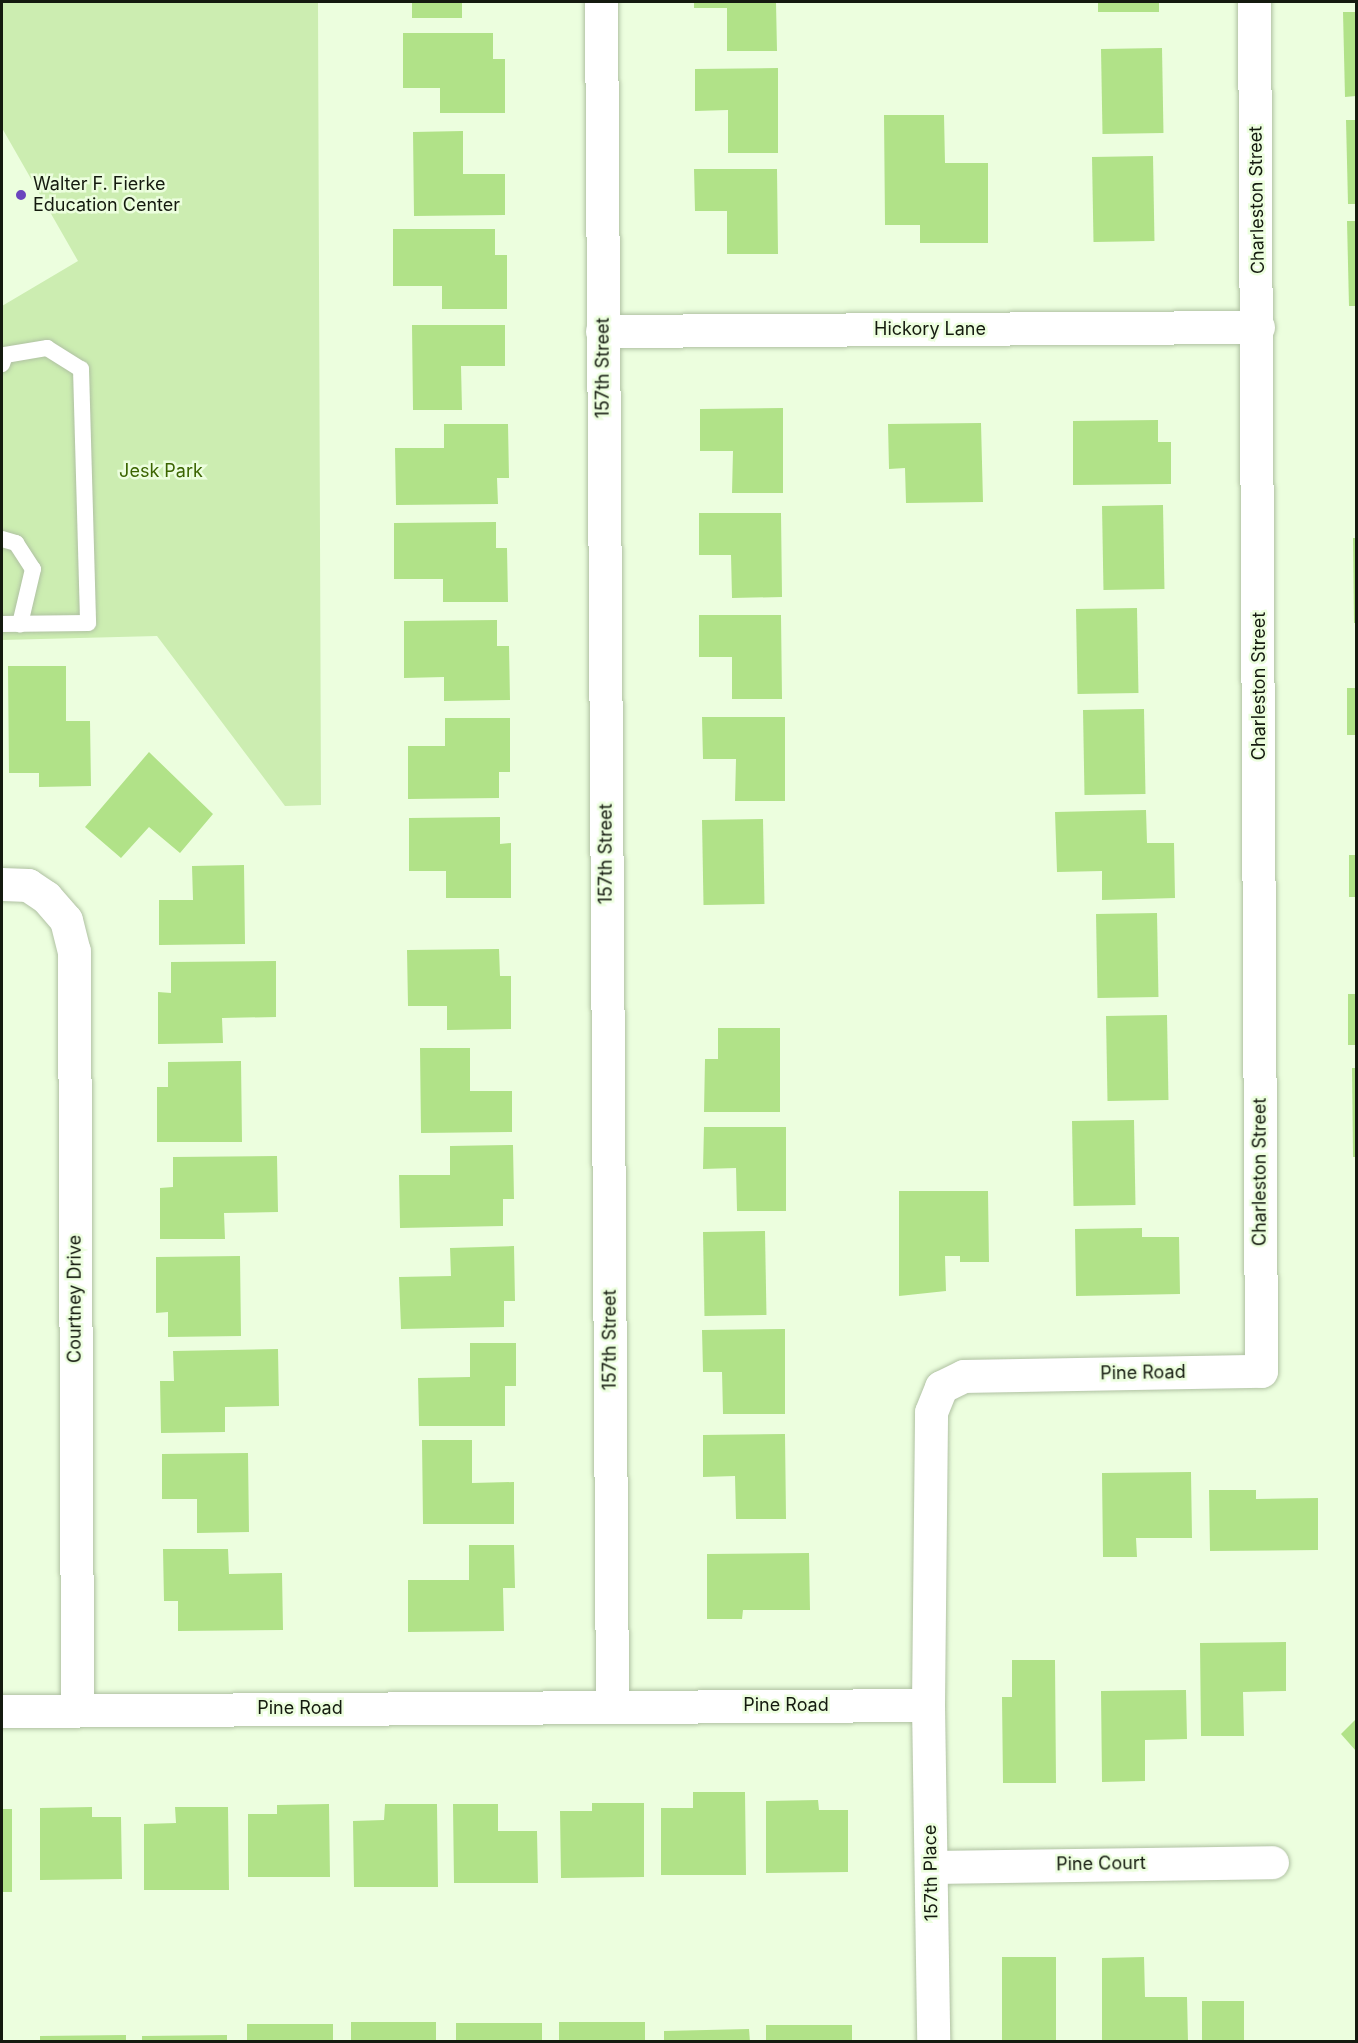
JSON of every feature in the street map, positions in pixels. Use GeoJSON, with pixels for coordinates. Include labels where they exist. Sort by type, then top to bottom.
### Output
{"type":"FeatureCollection","features":[{"type":"Feature","properties":{"kind":"street","name":"157th Street"},"geometry":{"type":"LineString","coordinates":[[601,2],[612,1706]]}},
{"type":"Feature","properties":{"kind":"street","name":"Charleston Street"},"geometry":{"type":"LineString","coordinates":[[1254,2],[1258,327],[1261,1371]]}},
{"type":"Feature","properties":{"kind":"street","name":"Hickory Lane"},"geometry":{"type":"LineString","coordinates":[[603,331],[1258,327]]}},
{"type":"Feature","properties":{"kind":"street","name":"Courtney Drive"},"geometry":{"type":"LineString","coordinates":[[2,884],[28,885],[46,897],[66,920],[74,951],[77,1710]]}},
{"type":"Feature","properties":{"kind":"street","name":"Pine Road"},"geometry":{"type":"LineString","coordinates":[[2,1711],[928,1705],[931,1412],[941,1387],[964,1376],[1261,1371]]}},
{"type":"Feature","properties":{"kind":"street","name":"157th Place"},"geometry":{"type":"LineString","coordinates":[[928,1705],[933,2042]]}},
{"type":"Feature","properties":{"kind":"street","name":"Pine Court"},"geometry":{"type":"LineString","coordinates":[[931,1867],[1272,1862]]}},
{"type":"Feature","properties":{"kind":"lane"},"geometry":{"type":"LineString","coordinates":[[2,364],[4,355],[47,348],[81,369],[88,623],[2,624]]}},
{"type":"Feature","properties":{"kind":"lane"},"geometry":{"type":"LineString","coordinates":[[2,539],[15,543],[33,569],[20,624]]}},
{"type":"Feature","properties":{"kind":"green space","name":"Jesk Park"},"geometry":{"type":"Polygon","coordinates":[[[2,2],[318,2],[321,805],[285,806],[157,636],[2,640],[2,306],[78,261],[2,128],[2,2]]]}},
{"type":"Feature","properties":{"kind":"building"},"geometry":{"type":"Polygon","coordinates":[[[412,2],[462,2],[462,18],[412,18],[412,2]]]}},
{"type":"Feature","properties":{"kind":"building"},"geometry":{"type":"Polygon","coordinates":[[[694,2],[776,2],[777,51],[727,51],[727,8],[694,8],[694,2]]]}},
{"type":"Feature","properties":{"kind":"building"},"geometry":{"type":"Polygon","coordinates":[[[1098,2],[1159,2],[1159,12],[1098,12],[1098,2]]]}},
{"type":"Feature","properties":{"kind":"building"},"geometry":{"type":"Polygon","coordinates":[[[1343,12],[1356,12],[1356,96],[1345,97],[1343,12]]]}},
{"type":"Feature","properties":{"kind":"building"},"geometry":{"type":"Polygon","coordinates":[[[403,33],[493,33],[493,59],[505,59],[505,113],[440,113],[440,88],[403,88],[403,33]]]}},
{"type":"Feature","properties":{"kind":"building"},"geometry":{"type":"Polygon","coordinates":[[[1162,48],[1163,133],[1102,134],[1101,49],[1162,48]]]}},
{"type":"Feature","properties":{"kind":"building"},"geometry":{"type":"Polygon","coordinates":[[[778,68],[778,153],[728,153],[728,110],[695,111],[695,69],[778,68]]]}},
{"type":"Feature","properties":{"kind":"building"},"geometry":{"type":"Polygon","coordinates":[[[884,115],[944,115],[945,163],[988,163],[988,243],[920,243],[920,225],[885,225],[884,115]]]}},
{"type":"Feature","properties":{"kind":"building"},"geometry":{"type":"Polygon","coordinates":[[[1346,120],[1356,120],[1356,204],[1348,204],[1346,120]]]}},
{"type":"Feature","properties":{"kind":"building"},"geometry":{"type":"Polygon","coordinates":[[[463,131],[463,174],[505,174],[505,215],[414,216],[413,132],[463,131]]]}},
{"type":"Feature","properties":{"kind":"building"},"geometry":{"type":"Polygon","coordinates":[[[1153,156],[1154,241],[1093,242],[1092,157],[1153,156]]]}},
{"type":"Feature","properties":{"kind":"building"},"geometry":{"type":"Polygon","coordinates":[[[694,169],[777,169],[778,254],[727,254],[727,211],[695,211],[694,169]]]}},
{"type":"Feature","properties":{"kind":"building"},"geometry":{"type":"Polygon","coordinates":[[[1347,221],[1356,221],[1356,306],[1349,306],[1347,221]]]}},
{"type":"Feature","properties":{"kind":"building"},"geometry":{"type":"Polygon","coordinates":[[[393,229],[495,229],[495,255],[507,255],[507,309],[442,309],[442,286],[393,286],[393,229]]]}},
{"type":"Feature","properties":{"kind":"building"},"geometry":{"type":"Polygon","coordinates":[[[412,325],[505,325],[505,366],[461,366],[462,410],[413,410],[412,325]]]}},
{"type":"Feature","properties":{"kind":"building"},"geometry":{"type":"Polygon","coordinates":[[[783,408],[783,493],[732,493],[733,451],[700,451],[700,409],[783,408]]]}},
{"type":"Feature","properties":{"kind":"building"},"geometry":{"type":"Polygon","coordinates":[[[1158,420],[1158,442],[1171,442],[1171,484],[1073,485],[1073,421],[1158,420]]]}},
{"type":"Feature","properties":{"kind":"building"},"geometry":{"type":"Polygon","coordinates":[[[981,423],[983,502],[906,503],[905,468],[889,469],[888,424],[981,423]]]}},
{"type":"Feature","properties":{"kind":"building"},"geometry":{"type":"Polygon","coordinates":[[[444,424],[508,424],[509,478],[497,478],[498,504],[396,505],[395,448],[444,448],[444,424]]]}},
{"type":"Feature","properties":{"kind":"building"},"geometry":{"type":"Polygon","coordinates":[[[1163,505],[1164,589],[1103,590],[1102,506],[1163,505]]]}},
{"type":"Feature","properties":{"kind":"building"},"geometry":{"type":"Polygon","coordinates":[[[699,513],[781,513],[782,597],[732,598],[731,555],[699,555],[699,513]]]}},
{"type":"Feature","properties":{"kind":"building"},"geometry":{"type":"Polygon","coordinates":[[[496,522],[496,548],[507,548],[508,602],[443,602],[443,579],[394,579],[394,523],[496,522]]]}},
{"type":"Feature","properties":{"kind":"building"},"geometry":{"type":"Polygon","coordinates":[[[1353,538],[1356,538],[1356,623],[1354,623],[1353,538]]]}},
{"type":"Feature","properties":{"kind":"building"},"geometry":{"type":"Polygon","coordinates":[[[1137,608],[1138,693],[1077,694],[1076,609],[1137,608]]]}},
{"type":"Feature","properties":{"kind":"building"},"geometry":{"type":"Polygon","coordinates":[[[699,615],[781,615],[782,699],[732,699],[732,657],[699,657],[699,615]]]}},
{"type":"Feature","properties":{"kind":"building"},"geometry":{"type":"Polygon","coordinates":[[[497,620],[497,646],[509,646],[510,700],[444,701],[444,677],[404,678],[404,621],[497,620]]]}},
{"type":"Feature","properties":{"kind":"building"},"geometry":{"type":"Polygon","coordinates":[[[8,666],[66,666],[66,721],[90,721],[91,786],[39,787],[39,773],[9,773],[8,666]]]}},
{"type":"Feature","properties":{"kind":"building"},"geometry":{"type":"Polygon","coordinates":[[[1347,688],[1356,688],[1356,735],[1347,735],[1347,688]]]}},
{"type":"Feature","properties":{"kind":"building"},"geometry":{"type":"Polygon","coordinates":[[[1144,709],[1145,794],[1084,795],[1083,710],[1144,709]]]}},
{"type":"Feature","properties":{"kind":"building"},"geometry":{"type":"Polygon","coordinates":[[[702,717],[785,717],[785,801],[735,801],[736,759],[703,759],[702,717]]]}},
{"type":"Feature","properties":{"kind":"building"},"geometry":{"type":"Polygon","coordinates":[[[445,718],[510,718],[510,772],[499,772],[499,798],[408,799],[408,746],[445,746],[445,718]]]}},
{"type":"Feature","properties":{"kind":"building"},"geometry":{"type":"Polygon","coordinates":[[[149,752],[213,814],[180,853],[149,827],[121,858],[85,827],[149,752]]]}},
{"type":"Feature","properties":{"kind":"building"},"geometry":{"type":"Polygon","coordinates":[[[1146,810],[1147,843],[1174,843],[1175,898],[1102,900],[1102,871],[1057,872],[1055,812],[1146,810]]]}},
{"type":"Feature","properties":{"kind":"building"},"geometry":{"type":"Polygon","coordinates":[[[500,817],[500,844],[511,843],[511,898],[446,898],[446,871],[409,871],[409,818],[500,817]]]}},
{"type":"Feature","properties":{"kind":"building"},"geometry":{"type":"Polygon","coordinates":[[[763,819],[764,904],[703,905],[702,820],[763,819]]]}},
{"type":"Feature","properties":{"kind":"building"},"geometry":{"type":"Polygon","coordinates":[[[1349,855],[1356,855],[1356,897],[1349,897],[1349,855]]]}},
{"type":"Feature","properties":{"kind":"building"},"geometry":{"type":"Polygon","coordinates":[[[244,865],[245,944],[159,945],[159,900],[193,900],[192,866],[244,865]]]}},
{"type":"Feature","properties":{"kind":"building"},"geometry":{"type":"Polygon","coordinates":[[[1157,913],[1158,997],[1097,998],[1096,914],[1157,913]]]}},
{"type":"Feature","properties":{"kind":"building"},"geometry":{"type":"Polygon","coordinates":[[[499,949],[500,976],[511,976],[511,1029],[447,1030],[447,1006],[408,1006],[407,950],[499,949]]]}},
{"type":"Feature","properties":{"kind":"building"},"geometry":{"type":"Polygon","coordinates":[[[276,961],[276,1017],[222,1018],[223,1043],[158,1044],[158,992],[171,993],[171,962],[276,961]]]}},
{"type":"Feature","properties":{"kind":"building"},"geometry":{"type":"Polygon","coordinates":[[[1348,994],[1356,994],[1356,1045],[1348,1045],[1348,994]]]}},
{"type":"Feature","properties":{"kind":"building"},"geometry":{"type":"Polygon","coordinates":[[[1167,1015],[1168,1100],[1107,1101],[1106,1016],[1167,1015]]]}},
{"type":"Feature","properties":{"kind":"building"},"geometry":{"type":"Polygon","coordinates":[[[718,1028],[780,1028],[780,1112],[704,1112],[705,1059],[718,1059],[718,1028]]]}},
{"type":"Feature","properties":{"kind":"building"},"geometry":{"type":"Polygon","coordinates":[[[420,1048],[470,1048],[470,1091],[512,1091],[512,1132],[421,1133],[420,1048]]]}},
{"type":"Feature","properties":{"kind":"building"},"geometry":{"type":"Polygon","coordinates":[[[241,1061],[242,1142],[157,1142],[157,1087],[168,1087],[168,1062],[241,1061]]]}},
{"type":"Feature","properties":{"kind":"building"},"geometry":{"type":"Polygon","coordinates":[[[1352,1068],[1356,1068],[1356,1157],[1353,1157],[1352,1068]]]}},
{"type":"Feature","properties":{"kind":"building"},"geometry":{"type":"Polygon","coordinates":[[[1134,1120],[1135,1205],[1073,1206],[1072,1121],[1134,1120]]]}},
{"type":"Feature","properties":{"kind":"building"},"geometry":{"type":"Polygon","coordinates":[[[704,1127],[786,1127],[786,1211],[737,1211],[736,1168],[703,1169],[704,1127]]]}},
{"type":"Feature","properties":{"kind":"building"},"geometry":{"type":"Polygon","coordinates":[[[513,1145],[514,1199],[503,1199],[503,1226],[400,1228],[399,1175],[450,1175],[450,1146],[513,1145]]]}},
{"type":"Feature","properties":{"kind":"building"},"geometry":{"type":"Polygon","coordinates":[[[277,1156],[278,1212],[224,1213],[225,1239],[160,1239],[160,1188],[173,1187],[173,1157],[277,1156]]]}},
{"type":"Feature","properties":{"kind":"building"},"geometry":{"type":"Polygon","coordinates":[[[899,1191],[988,1191],[989,1262],[960,1262],[960,1256],[945,1256],[946,1291],[899,1296],[899,1191]]]}},
{"type":"Feature","properties":{"kind":"building"},"geometry":{"type":"Polygon","coordinates":[[[1142,1228],[1142,1237],[1179,1237],[1180,1294],[1076,1296],[1075,1229],[1142,1228]]]}},
{"type":"Feature","properties":{"kind":"building"},"geometry":{"type":"Polygon","coordinates":[[[765,1231],[766,1315],[704,1316],[703,1232],[765,1231]]]}},
{"type":"Feature","properties":{"kind":"building"},"geometry":{"type":"Polygon","coordinates":[[[514,1246],[515,1301],[504,1301],[504,1327],[401,1329],[399,1277],[451,1276],[450,1248],[514,1246]]]}},
{"type":"Feature","properties":{"kind":"building"},"geometry":{"type":"Polygon","coordinates":[[[240,1256],[241,1336],[168,1337],[168,1312],[156,1313],[156,1257],[240,1256]]]}},
{"type":"Feature","properties":{"kind":"building"},"geometry":{"type":"Polygon","coordinates":[[[785,1329],[785,1414],[723,1414],[722,1372],[703,1372],[702,1330],[785,1329]]]}},
{"type":"Feature","properties":{"kind":"building"},"geometry":{"type":"Polygon","coordinates":[[[470,1343],[516,1343],[516,1386],[505,1386],[505,1426],[419,1426],[418,1378],[470,1377],[470,1343]]]}},
{"type":"Feature","properties":{"kind":"building"},"geometry":{"type":"Polygon","coordinates":[[[278,1349],[279,1406],[225,1407],[225,1432],[161,1433],[160,1381],[174,1381],[173,1351],[278,1349]]]}},
{"type":"Feature","properties":{"kind":"building"},"geometry":{"type":"Polygon","coordinates":[[[785,1434],[786,1519],[736,1519],[735,1476],[703,1477],[703,1435],[785,1434]]]}},
{"type":"Feature","properties":{"kind":"building"},"geometry":{"type":"Polygon","coordinates":[[[422,1440],[472,1440],[472,1483],[514,1482],[514,1524],[423,1524],[422,1440]]]}},
{"type":"Feature","properties":{"kind":"building"},"geometry":{"type":"Polygon","coordinates":[[[248,1453],[249,1532],[197,1533],[197,1499],[162,1499],[162,1454],[248,1453]]]}},
{"type":"Feature","properties":{"kind":"building"},"geometry":{"type":"Polygon","coordinates":[[[1191,1472],[1192,1538],[1136,1538],[1137,1557],[1103,1557],[1102,1473],[1191,1472]]]}},
{"type":"Feature","properties":{"kind":"building"},"geometry":{"type":"Polygon","coordinates":[[[1209,1490],[1256,1490],[1256,1499],[1318,1498],[1318,1550],[1210,1551],[1209,1490]]]}},
{"type":"Feature","properties":{"kind":"building"},"geometry":{"type":"Polygon","coordinates":[[[469,1545],[514,1545],[515,1588],[503,1588],[504,1631],[408,1632],[408,1580],[469,1580],[469,1545]]]}},
{"type":"Feature","properties":{"kind":"building"},"geometry":{"type":"Polygon","coordinates":[[[163,1549],[228,1549],[229,1574],[282,1573],[283,1630],[178,1631],[178,1601],[164,1601],[163,1549]]]}},
{"type":"Feature","properties":{"kind":"building"},"geometry":{"type":"Polygon","coordinates":[[[809,1553],[810,1610],[743,1610],[742,1619],[707,1619],[707,1554],[809,1553]]]}},
{"type":"Feature","properties":{"kind":"building"},"geometry":{"type":"Polygon","coordinates":[[[1286,1642],[1286,1691],[1243,1692],[1244,1736],[1201,1736],[1200,1643],[1286,1642]]]}},
{"type":"Feature","properties":{"kind":"building"},"geometry":{"type":"Polygon","coordinates":[[[1012,1660],[1055,1660],[1056,1783],[1003,1783],[1002,1697],[1012,1697],[1012,1660]]]}},
{"type":"Feature","properties":{"kind":"building"},"geometry":{"type":"Polygon","coordinates":[[[1186,1690],[1187,1739],[1145,1740],[1145,1781],[1102,1782],[1101,1691],[1186,1690]]]}},
{"type":"Feature","properties":{"kind":"building"},"geometry":{"type":"Polygon","coordinates":[[[1356,1719],[1356,1751],[1341,1734],[1356,1719]]]}},
{"type":"Feature","properties":{"kind":"building"},"geometry":{"type":"Polygon","coordinates":[[[693,1792],[745,1792],[746,1875],[661,1875],[661,1808],[693,1808],[693,1792]]]}},
{"type":"Feature","properties":{"kind":"building"},"geometry":{"type":"Polygon","coordinates":[[[818,1800],[819,1810],[848,1810],[848,1872],[766,1873],[766,1801],[818,1800]]]}},
{"type":"Feature","properties":{"kind":"building"},"geometry":{"type":"Polygon","coordinates":[[[592,1803],[644,1803],[644,1877],[561,1878],[560,1811],[592,1811],[592,1803]]]}},
{"type":"Feature","properties":{"kind":"building"},"geometry":{"type":"Polygon","coordinates":[[[329,1804],[330,1877],[248,1877],[248,1814],[277,1814],[277,1805],[329,1804]]]}},
{"type":"Feature","properties":{"kind":"building"},"geometry":{"type":"Polygon","coordinates":[[[385,1804],[437,1804],[438,1887],[354,1887],[353,1821],[384,1820],[385,1804]]]}},
{"type":"Feature","properties":{"kind":"building"},"geometry":{"type":"Polygon","coordinates":[[[453,1804],[498,1804],[498,1831],[537,1831],[538,1883],[454,1883],[453,1804]]]}},
{"type":"Feature","properties":{"kind":"building"},"geometry":{"type":"Polygon","coordinates":[[[92,1807],[92,1817],[121,1817],[122,1879],[40,1880],[40,1808],[92,1807]]]}},
{"type":"Feature","properties":{"kind":"building"},"geometry":{"type":"Polygon","coordinates":[[[175,1807],[228,1807],[229,1890],[144,1890],[144,1824],[176,1823],[175,1807]]]}},
{"type":"Feature","properties":{"kind":"building"},"geometry":{"type":"Polygon","coordinates":[[[2,1809],[12,1809],[12,1892],[2,1892],[2,1809]]]}},
{"type":"Feature","properties":{"kind":"building"},"geometry":{"type":"Polygon","coordinates":[[[1002,1957],[1056,1957],[1056,2042],[1002,2042],[1002,1957]]]}},
{"type":"Feature","properties":{"kind":"building"},"geometry":{"type":"Polygon","coordinates":[[[1144,1957],[1145,1997],[1187,1997],[1188,2042],[1102,2042],[1102,1958],[1144,1957]]]}},
{"type":"Feature","properties":{"kind":"building"},"geometry":{"type":"Polygon","coordinates":[[[1202,2001],[1244,2001],[1244,2042],[1202,2042],[1202,2001]]]}},
{"type":"Feature","properties":{"kind":"building"},"geometry":{"type":"Polygon","coordinates":[[[351,2022],[436,2022],[436,2042],[351,2042],[351,2022]]]}},
{"type":"Feature","properties":{"kind":"building"},"geometry":{"type":"Polygon","coordinates":[[[559,2022],[645,2022],[645,2042],[559,2042],[559,2022]]]}},
{"type":"Feature","properties":{"kind":"building"},"geometry":{"type":"Polygon","coordinates":[[[456,2023],[542,2023],[542,2042],[456,2042],[456,2023]]]}},
{"type":"Feature","properties":{"kind":"building"},"geometry":{"type":"Polygon","coordinates":[[[247,2024],[333,2024],[333,2042],[247,2042],[247,2024]]]}},
{"type":"Feature","properties":{"kind":"building"},"geometry":{"type":"Polygon","coordinates":[[[766,2025],[852,2025],[852,2042],[766,2042],[766,2025]]]}},
{"type":"Feature","properties":{"kind":"building"},"geometry":{"type":"Polygon","coordinates":[[[749,2029],[750,2042],[664,2042],[664,2031],[749,2029]]]}},
{"type":"Feature","properties":{"kind":"building"},"geometry":{"type":"Polygon","coordinates":[[[126,2035],[126,2042],[40,2042],[40,2036],[126,2035]]]}},
{"type":"Feature","properties":{"kind":"building"},"geometry":{"type":"Polygon","coordinates":[[[227,2035],[227,2042],[142,2042],[142,2036],[227,2035]]]}},
{"type":"Feature","properties":{"kind":"place","name":"Walter F. Fierke Education Center"},"geometry":{"type":"Point","coordinates":[21,195]}}]}
